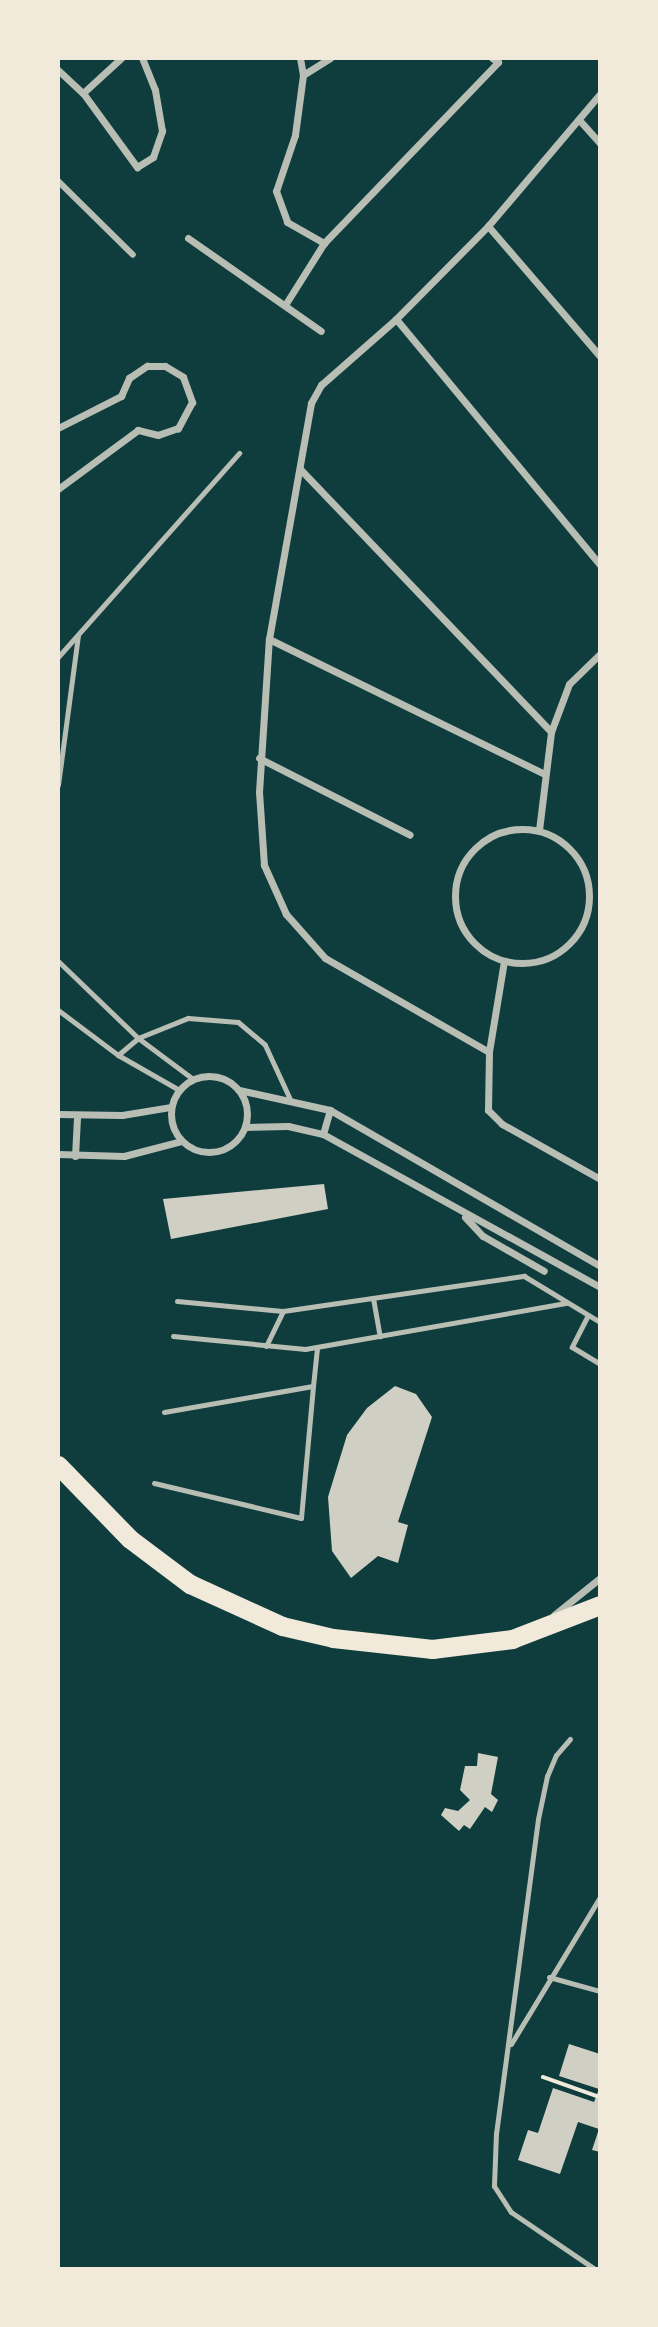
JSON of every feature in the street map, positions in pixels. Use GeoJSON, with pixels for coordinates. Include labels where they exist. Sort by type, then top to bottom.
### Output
{"type":"FeatureCollection","features":[{"type":"Feature","properties":{"kind":"highway"},"geometry":{"type":"LineString","coordinates":[[58,1465],[130,1538],[190,1584],[282,1626],[333,1638],[432,1648],[529,1634],[600,1605]]}},
{"type":"Feature","properties":{"kind":"street"},"geometry":{"type":"LineString","coordinates":[[83,93],[121,58]]}},
{"type":"Feature","properties":{"kind":"street"},"geometry":{"type":"LineString","coordinates":[[58,70],[83,93],[137,167],[153,158],[162,131],[155,90],[142,58]]}},
{"type":"Feature","properties":{"kind":"street"},"geometry":{"type":"LineString","coordinates":[[300,58],[303,75],[295,135],[276,191],[287,222],[324,243]]}},
{"type":"Feature","properties":{"kind":"street"},"geometry":{"type":"LineString","coordinates":[[303,75],[330,58]]}},
{"type":"Feature","properties":{"kind":"street"},"geometry":{"type":"LineString","coordinates":[[285,305],[324,243],[498,62],[492,58]]}},
{"type":"Feature","properties":{"kind":"street"},"geometry":{"type":"LineString","coordinates":[[489,1052],[325,958],[286,914],[264,865],[260,758],[269,639],[311,403],[321,385],[396,319],[488,226],[581,122],[600,94]]}},
{"type":"Feature","properties":{"kind":"street"},"geometry":{"type":"LineString","coordinates":[[581,122],[600,143]]}},
{"type":"Feature","properties":{"kind":"street"},"geometry":{"type":"LineString","coordinates":[[58,181],[133,255]]}},
{"type":"Feature","properties":{"kind":"street"},"geometry":{"type":"LineString","coordinates":[[488,226],[600,356]]}},
{"type":"Feature","properties":{"kind":"street"},"geometry":{"type":"LineString","coordinates":[[188,238],[321,331]]}},
{"type":"Feature","properties":{"kind":"street"},"geometry":{"type":"LineString","coordinates":[[396,319],[600,565]]}},
{"type":"Feature","properties":{"kind":"street"},"geometry":{"type":"LineString","coordinates":[[58,428],[121,396],[129,378],[147,366],[165,366],[183,377],[192,402],[178,428],[158,435],[138,430],[58,489]]}},
{"type":"Feature","properties":{"kind":"street"},"geometry":{"type":"LineString","coordinates":[[301,470],[551,732]]}},
{"type":"Feature","properties":{"kind":"street"},"geometry":{"type":"LineString","coordinates":[[269,639],[544,774]]}},
{"type":"Feature","properties":{"kind":"street"},"geometry":{"type":"LineString","coordinates":[[539,830],[551,732],[569,684],[600,654]]}},
{"type":"Feature","properties":{"kind":"street"},"geometry":{"type":"LineString","coordinates":[[260,758],[410,835]]}},
{"type":"Feature","properties":{"kind":"street"},"geometry":{"type":"LineString","coordinates":[[539,830],[560,840],[577,857],[588,881],[589,908],[577,935],[550,958],[527,963],[504,961],[468,939],[456,910],[456,878],[478,844],[497,833],[539,830]]}},
{"type":"Feature","properties":{"kind":"street"},"geometry":{"type":"LineString","coordinates":[[504,961],[489,1052],[488,1110],[502,1124],[600,1179]]}},
{"type":"Feature","properties":{"kind":"street"},"geometry":{"type":"LineString","coordinates":[[239,1090],[247,1115],[245,1127],[228,1147],[216,1152],[203,1152],[181,1141],[174,1131],[171,1107],[179,1090],[193,1079],[217,1077],[239,1090],[290,1099],[330,1110],[600,1266]]}},
{"type":"Feature","properties":{"kind":"street"},"geometry":{"type":"LineString","coordinates":[[58,1114],[77,1117],[171,1107]]}},
{"type":"Feature","properties":{"kind":"street"},"geometry":{"type":"LineString","coordinates":[[323,1134],[330,1110]]}},
{"type":"Feature","properties":{"kind":"street"},"geometry":{"type":"LineString","coordinates":[[75,1156],[77,1117]]}},
{"type":"Feature","properties":{"kind":"street"},"geometry":{"type":"LineString","coordinates":[[245,1127],[288,1126],[323,1134],[600,1287]]}},
{"type":"Feature","properties":{"kind":"street"},"geometry":{"type":"LineString","coordinates":[[58,1154],[124,1157],[181,1141]]}},
{"type":"Feature","properties":{"kind":"street"},"geometry":{"type":"LineString","coordinates":[[460,1212],[483,1236],[544,1271]]}},
{"type":"Feature","properties":{"kind":"street"},"geometry":{"type":"LineString","coordinates":[[529,1634],[600,1578]]}},
{"type":"Feature","properties":{"kind":"lane"},"geometry":{"type":"LineString","coordinates":[[58,657],[239,453]]}},
{"type":"Feature","properties":{"kind":"lane"},"geometry":{"type":"LineString","coordinates":[[58,785],[78,634]]}},
{"type":"Feature","properties":{"kind":"lane"},"geometry":{"type":"LineString","coordinates":[[58,961],[138,1038],[193,1079]]}},
{"type":"Feature","properties":{"kind":"lane"},"geometry":{"type":"LineString","coordinates":[[58,1010],[118,1055],[179,1090]]}},
{"type":"Feature","properties":{"kind":"lane"},"geometry":{"type":"LineString","coordinates":[[118,1055],[138,1038],[188,1018],[238,1022],[265,1045],[290,1099]]}},
{"type":"Feature","properties":{"kind":"lane"},"geometry":{"type":"LineString","coordinates":[[177,1301],[283,1311],[524,1276],[600,1322]]}},
{"type":"Feature","properties":{"kind":"lane"},"geometry":{"type":"LineString","coordinates":[[373,1298],[380,1336]]}},
{"type":"Feature","properties":{"kind":"lane"},"geometry":{"type":"LineString","coordinates":[[173,1336],[266,1346],[317,1347],[567,1303]]}},
{"type":"Feature","properties":{"kind":"lane"},"geometry":{"type":"LineString","coordinates":[[266,1346],[283,1311]]}},
{"type":"Feature","properties":{"kind":"lane"},"geometry":{"type":"LineString","coordinates":[[587,1315],[572,1347],[600,1364]]}},
{"type":"Feature","properties":{"kind":"lane"},"geometry":{"type":"LineString","coordinates":[[154,1483],[301,1518],[317,1347]]}},
{"type":"Feature","properties":{"kind":"lane"},"geometry":{"type":"LineString","coordinates":[[164,1412],[313,1386]]}},
{"type":"Feature","properties":{"kind":"lane"},"geometry":{"type":"LineString","coordinates":[[570,1739],[555,1755],[542,1797],[496,2133],[494,2186],[511,2212],[595,2269]]}},
{"type":"Feature","properties":{"kind":"lane"},"geometry":{"type":"LineString","coordinates":[[509,2047],[549,1976],[600,1897]]}},
{"type":"Feature","properties":{"kind":"lane"},"geometry":{"type":"LineString","coordinates":[[549,1976],[600,1991]]}},
{"type":"Feature","properties":{"kind":"path"},"geometry":{"type":"LineString","coordinates":[[543,2077],[597,2096]]}},
{"type":"Feature","properties":{"kind":"building"},"geometry":{"type":"Polygon","coordinates":[[[324,1184],[328,1209],[171,1239],[163,1199],[324,1184]]]}},
{"type":"Feature","properties":{"kind":"building"},"geometry":{"type":"Polygon","coordinates":[[[395,1386],[416,1394],[432,1417],[398,1522],[408,1525],[398,1563],[378,1556],[351,1578],[332,1551],[328,1497],[347,1435],[367,1408],[395,1386]]]}},
{"type":"Feature","properties":{"kind":"building"},"geometry":{"type":"Polygon","coordinates":[[[478,1753],[498,1757],[491,1794],[498,1800],[492,1812],[485,1807],[470,1829],[464,1825],[459,1831],[441,1815],[445,1808],[458,1811],[470,1800],[460,1790],[465,1766],[477,1766],[478,1753]]]}},
{"type":"Feature","properties":{"kind":"building"},"geometry":{"type":"Polygon","coordinates":[[[569,2044],[600,2054],[600,2152],[592,2150],[599,2129],[578,2122],[560,2174],[518,2160],[528,2130],[538,2133],[553,2088],[594,2102],[599,2089],[559,2076],[569,2044]]]}}]}
